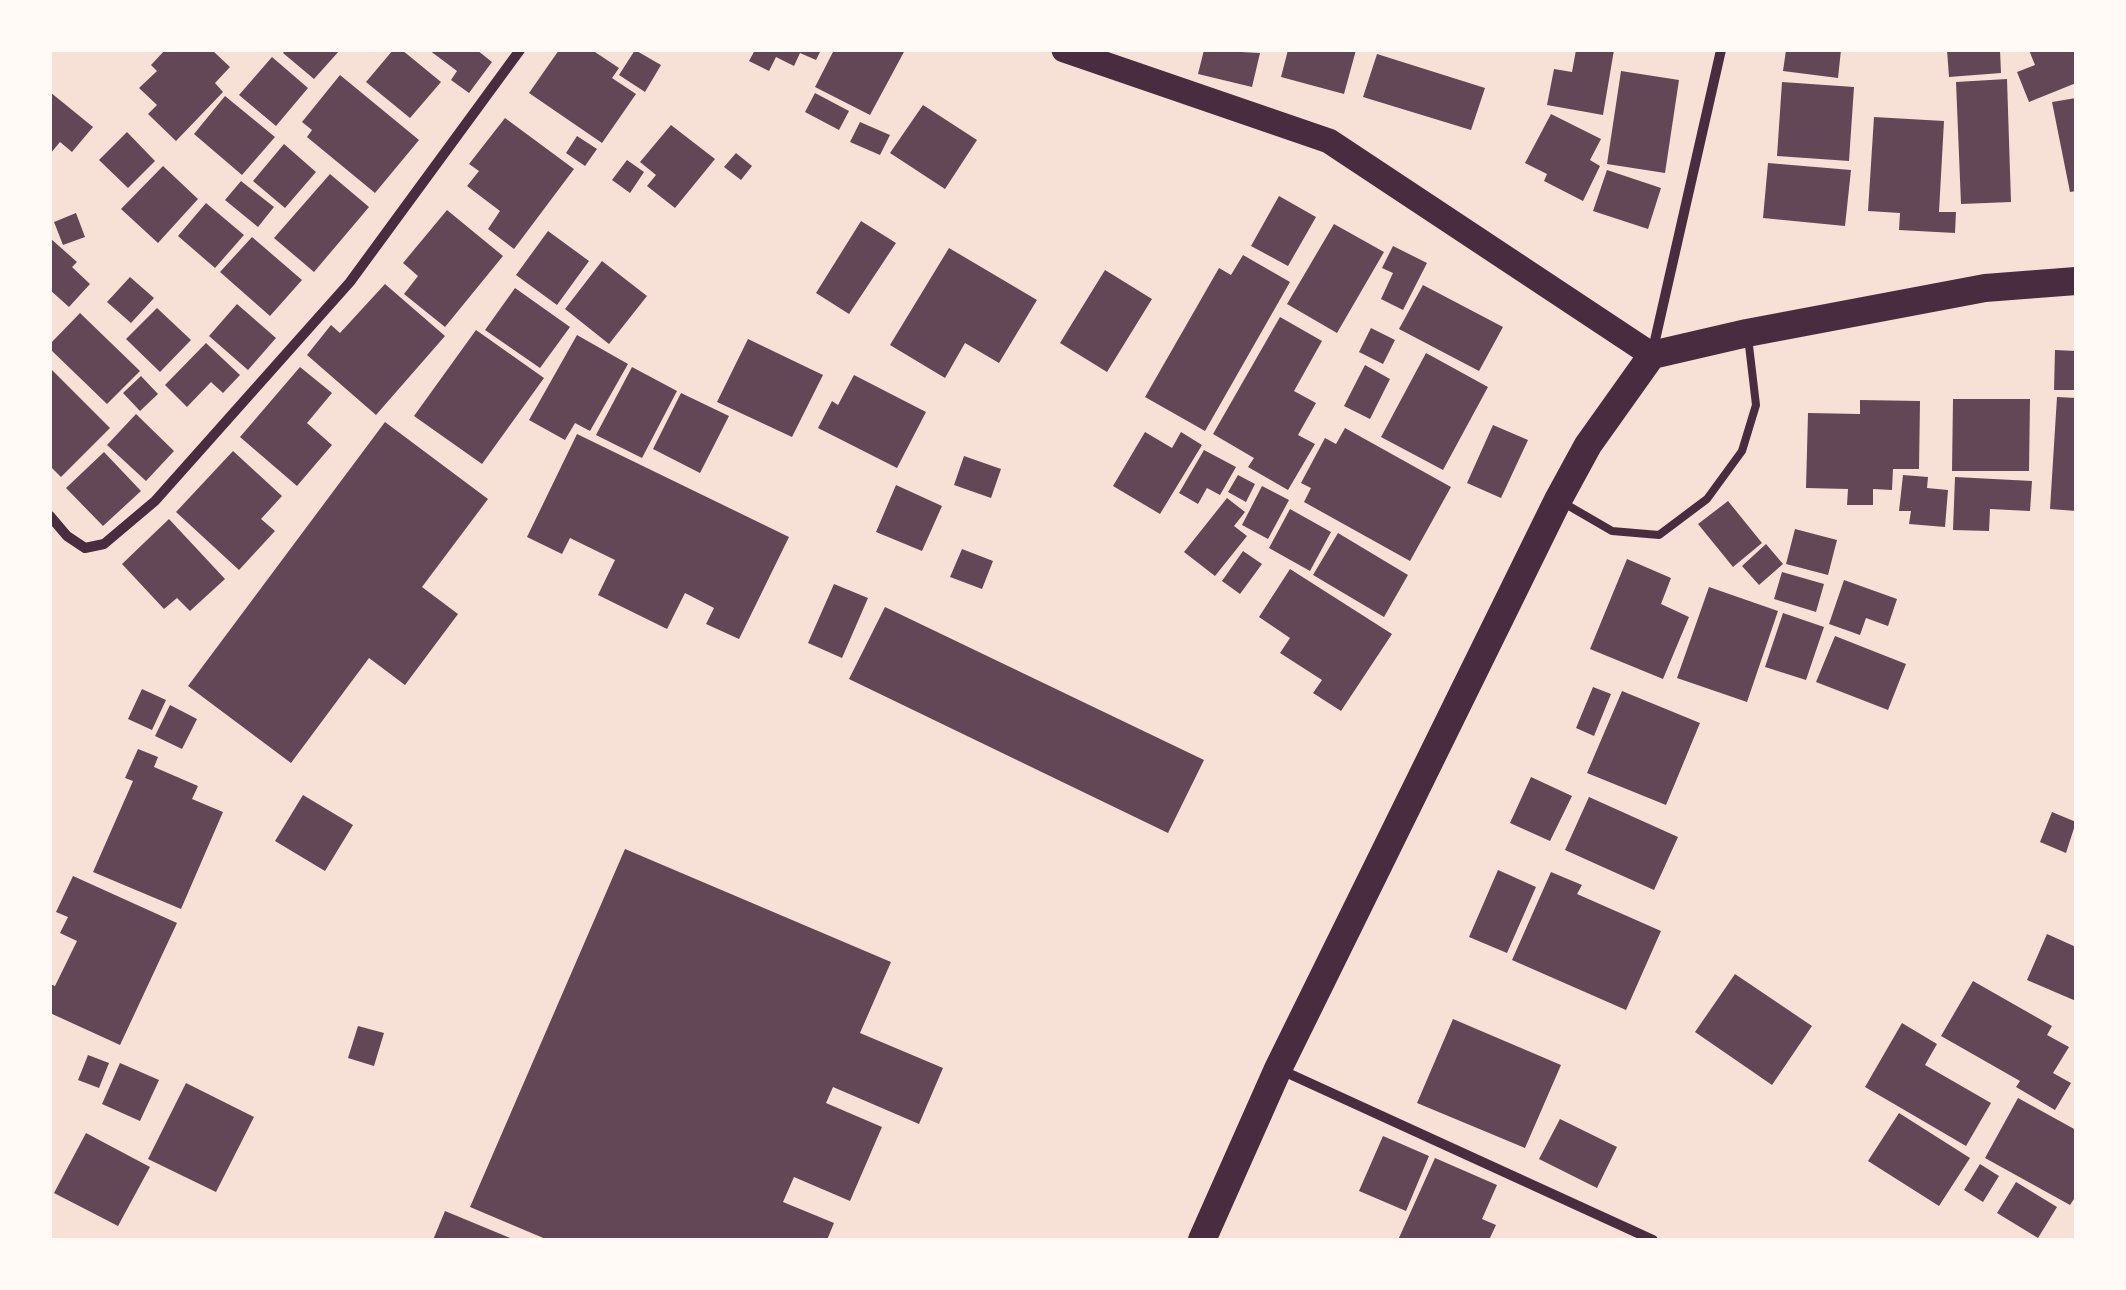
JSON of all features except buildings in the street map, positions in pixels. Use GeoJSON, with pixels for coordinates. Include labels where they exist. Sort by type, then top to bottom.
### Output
{"type":"FeatureCollection","features":[{"type":"Feature","properties":{"kind":"highway"},"geometry":{"type":"LineString","coordinates":[[1202,1240],[1278,1068],[1558,500],[1588,445],[1652,355],[1985,288],[2076,281]]}},
{"type":"Feature","properties":{"kind":"main road"},"geometry":{"type":"LineString","coordinates":[[1064,50],[1329,141],[1652,355]]}},
{"type":"Feature","properties":{"kind":"street"},"geometry":{"type":"LineString","coordinates":[[50,516],[85,548],[104,544],[156,501],[350,282],[520,50]]}},
{"type":"Feature","properties":{"kind":"street"},"geometry":{"type":"LineString","coordinates":[[1652,355],[1721,50]]}},
{"type":"Feature","properties":{"kind":"street"},"geometry":{"type":"LineString","coordinates":[[1278,1068],[1653,1240]]}},
{"type":"Feature","properties":{"kind":"lane"},"geometry":{"type":"LineString","coordinates":[[1558,500],[1612,530],[1659,535],[1707,499],[1742,451],[1756,405],[1748,333]]}}]}
